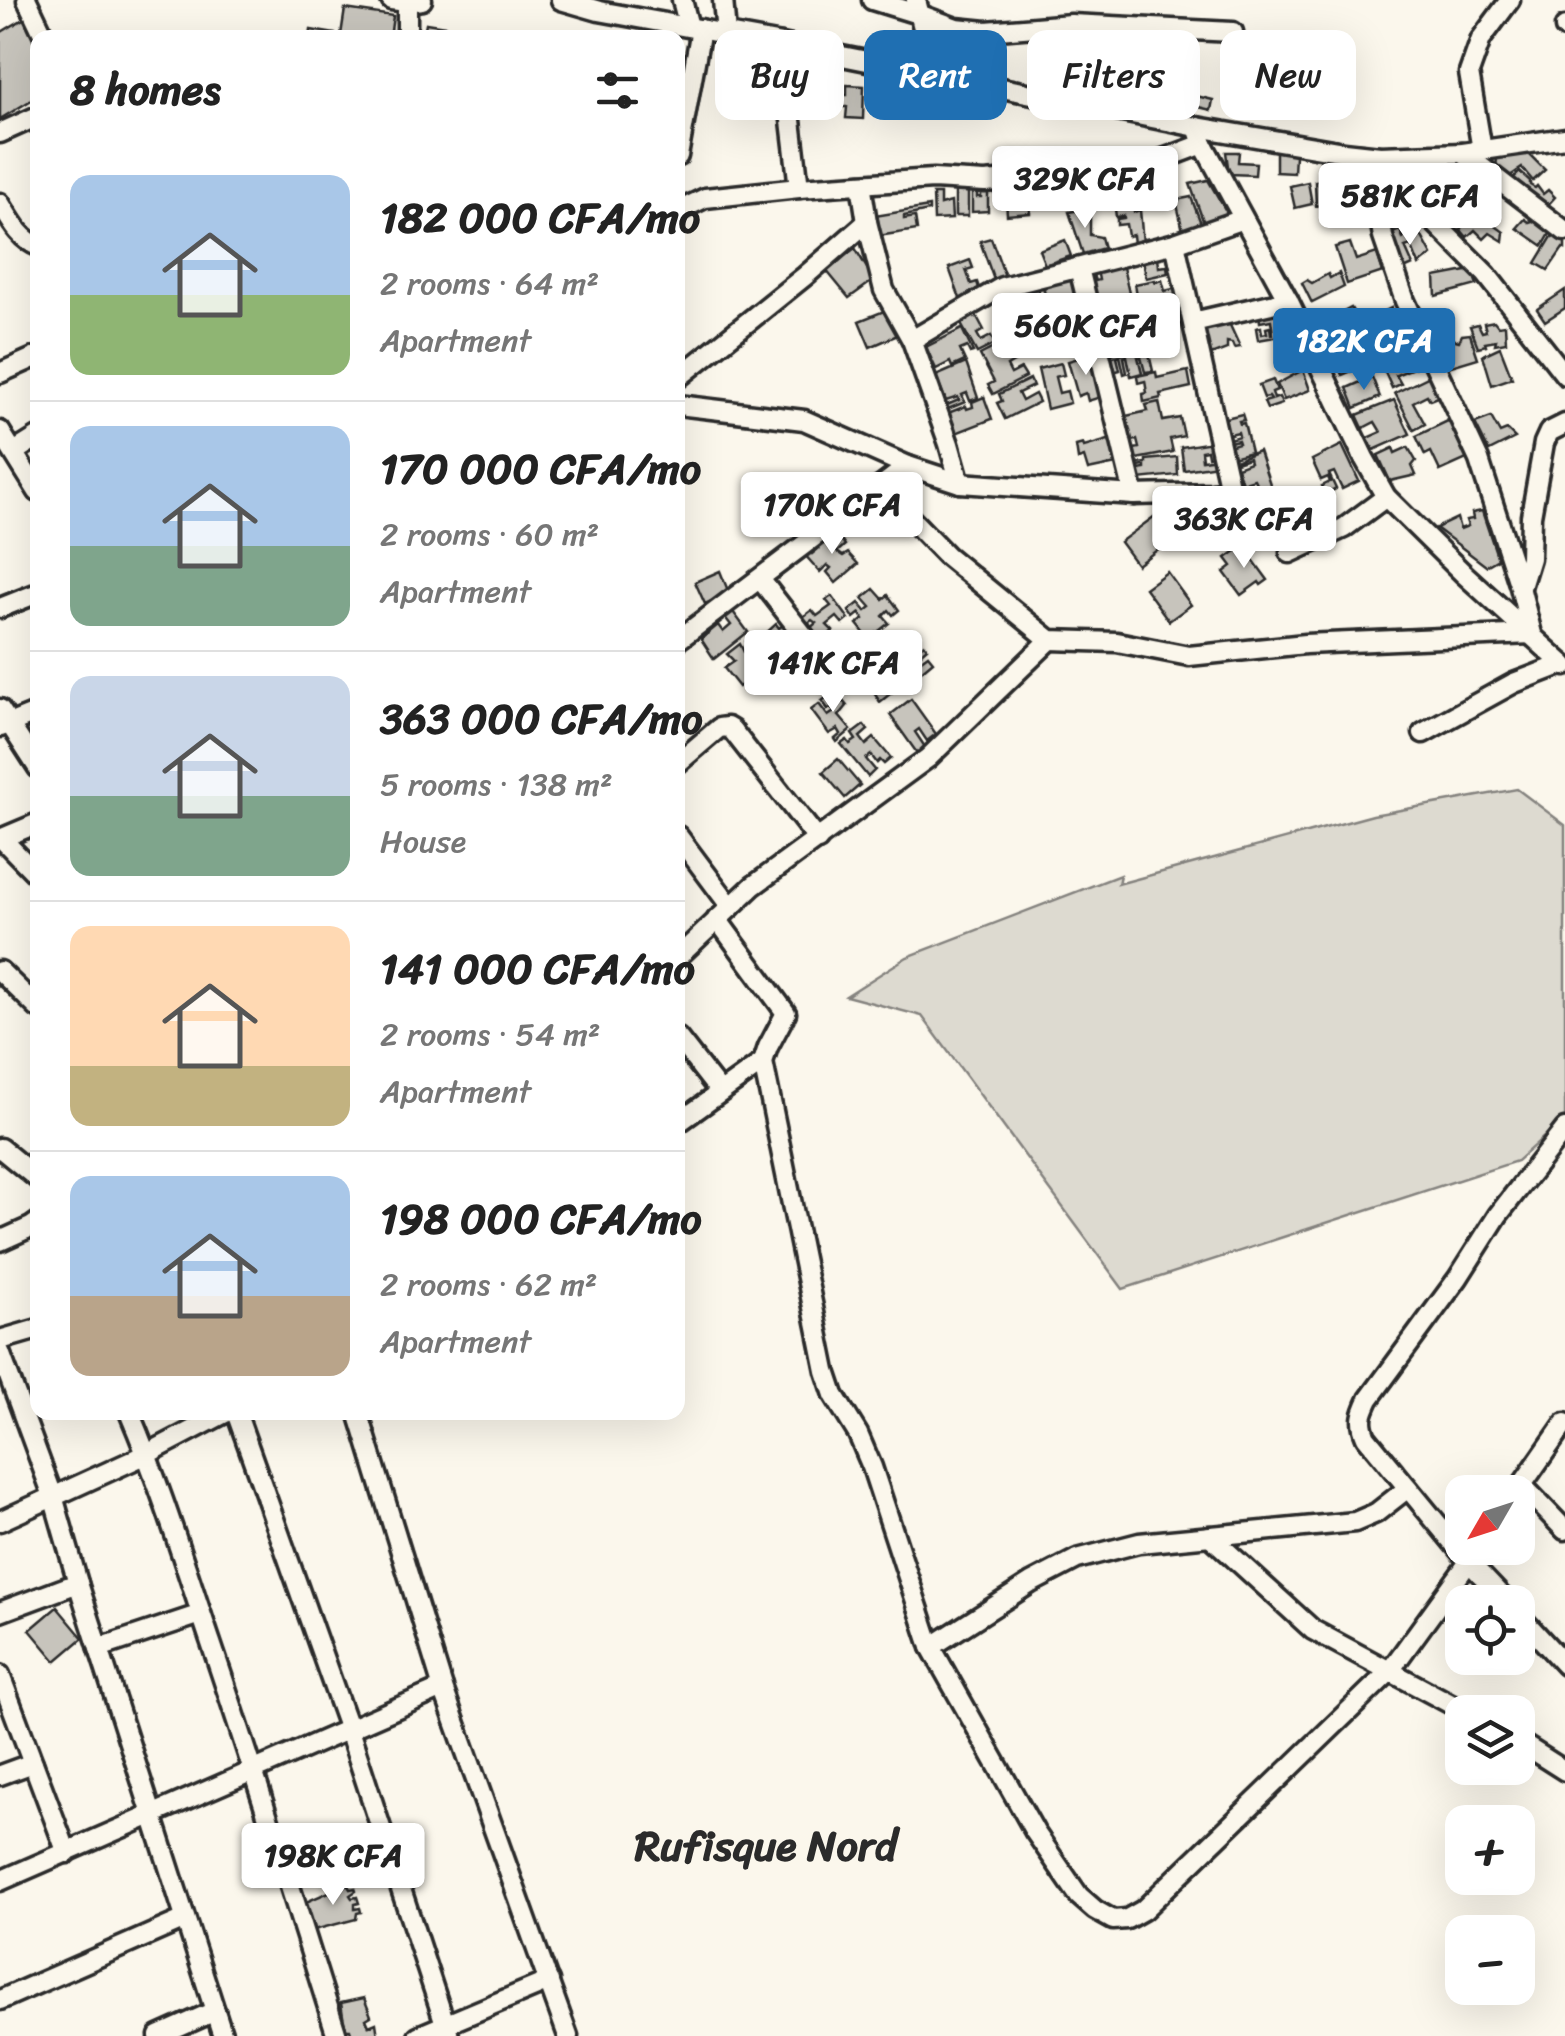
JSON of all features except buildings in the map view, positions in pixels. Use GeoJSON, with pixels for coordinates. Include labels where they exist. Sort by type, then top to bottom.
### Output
{"type":"FeatureCollection","features":[{"type":"Feature","properties":{"kind":"street"},"geometry":{"type":"LineString","coordinates":[[27,0],[41,30]]}},
{"type":"Feature","properties":{"kind":"street"},"geometry":{"type":"LineString","coordinates":[[561,0],[599,11],[715,32]]}},
{"type":"Feature","properties":{"kind":"street"},"geometry":{"type":"LineString","coordinates":[[682,0],[695,28],[685,103]]}},
{"type":"Feature","properties":{"kind":"street"},"geometry":{"type":"LineString","coordinates":[[723,0],[726,30]]}},
{"type":"Feature","properties":{"kind":"street"},"geometry":{"type":"LineString","coordinates":[[872,0],[919,7],[956,28],[986,31],[1071,24],[1220,31]]}},
{"type":"Feature","properties":{"kind":"street"},"geometry":{"type":"LineString","coordinates":[[1482,150],[1469,73],[1481,39],[1510,0]]}},
{"type":"Feature","properties":{"kind":"street"},"geometry":{"type":"LineString","coordinates":[[406,1],[407,30]]}},
{"type":"Feature","properties":{"kind":"street"},"geometry":{"type":"LineString","coordinates":[[1007,92],[1200,136],[1380,156],[1462,152],[1565,138]]}},
{"type":"Feature","properties":{"kind":"street"},"geometry":{"type":"LineString","coordinates":[[0,133],[30,120]]}},
{"type":"Feature","properties":{"kind":"street"},"geometry":{"type":"LineString","coordinates":[[791,120],[799,188]]}},
{"type":"Feature","properties":{"kind":"street"},"geometry":{"type":"LineString","coordinates":[[685,208],[705,198],[799,188],[933,179],[984,182],[1107,172],[1158,161],[1200,136]]}},
{"type":"Feature","properties":{"kind":"street"},"geometry":{"type":"LineString","coordinates":[[1200,136],[1288,300],[1386,497],[1564,665],[1514,683],[1422,733]]}},
{"type":"Feature","properties":{"kind":"street"},"geometry":{"type":"LineString","coordinates":[[1462,152],[1565,231]]}},
{"type":"Feature","properties":{"kind":"street"},"geometry":{"type":"LineString","coordinates":[[1380,156],[1388,187],[1379,213],[1383,236],[1405,301],[1478,460],[1532,634]]}},
{"type":"Feature","properties":{"kind":"street"},"geometry":{"type":"LineString","coordinates":[[861,184],[884,290],[912,340],[960,483]]}},
{"type":"Feature","properties":{"kind":"street"},"geometry":{"type":"LineString","coordinates":[[1388,187],[1406,194],[1486,274],[1565,375]]}},
{"type":"Feature","properties":{"kind":"street"},"geometry":{"type":"LineString","coordinates":[[0,204],[30,243]]}},
{"type":"Feature","properties":{"kind":"street"},"geometry":{"type":"LineString","coordinates":[[912,340],[1002,288],[1175,243],[1243,219]]}},
{"type":"Feature","properties":{"kind":"street"},"geometry":{"type":"LineString","coordinates":[[685,372],[867,222]]}},
{"type":"Feature","properties":{"kind":"street"},"geometry":{"type":"LineString","coordinates":[[685,406],[804,420],[908,466],[960,483],[1134,495],[1230,489],[1175,243]]}},
{"type":"Feature","properties":{"kind":"street"},"geometry":{"type":"LineString","coordinates":[[1079,268],[1134,495]]}},
{"type":"Feature","properties":{"kind":"street"},"geometry":{"type":"LineString","coordinates":[[1193,322],[1288,300]]}},
{"type":"Feature","properties":{"kind":"street"},"geometry":{"type":"LineString","coordinates":[[0,373],[30,360]]}},
{"type":"Feature","properties":{"kind":"street"},"geometry":{"type":"LineString","coordinates":[[1520,587],[1530,558],[1531,516],[1544,443],[1549,432],[1565,424]]}},
{"type":"Feature","properties":{"kind":"street"},"geometry":{"type":"LineString","coordinates":[[0,431],[30,479]]}},
{"type":"Feature","properties":{"kind":"street"},"geometry":{"type":"LineString","coordinates":[[14,452],[30,442]]}},
{"type":"Feature","properties":{"kind":"street"},"geometry":{"type":"LineString","coordinates":[[685,635],[908,466]]}},
{"type":"Feature","properties":{"kind":"street"},"geometry":{"type":"LineString","coordinates":[[880,487],[948,556],[1050,640],[1117,642],[1189,656],[1305,644],[1532,634]]}},
{"type":"Feature","properties":{"kind":"street"},"geometry":{"type":"LineString","coordinates":[[1290,553],[1344,528],[1386,497]]}},
{"type":"Feature","properties":{"kind":"street"},"geometry":{"type":"LineString","coordinates":[[760,579],[839,681]]}},
{"type":"Feature","properties":{"kind":"street"},"geometry":{"type":"LineString","coordinates":[[0,608],[30,596]]}},
{"type":"Feature","properties":{"kind":"street"},"geometry":{"type":"LineString","coordinates":[[685,950],[762,879],[928,758],[1050,640]]}},
{"type":"Feature","properties":{"kind":"street"},"geometry":{"type":"LineString","coordinates":[[30,714],[3,720],[30,757]]}},
{"type":"Feature","properties":{"kind":"street"},"geometry":{"type":"LineString","coordinates":[[685,757],[719,728],[732,730],[818,840]]}},
{"type":"Feature","properties":{"kind":"street"},"geometry":{"type":"LineString","coordinates":[[30,826],[1,839],[30,868]]}},
{"type":"Feature","properties":{"kind":"street"},"geometry":{"type":"LineString","coordinates":[[685,848],[786,1013],[764,1062],[834,1396],[858,1434],[872,1467],[931,1647],[1036,1832],[1094,1910],[1113,1920],[1127,1919],[1142,1910],[1389,1672],[1467,1565]]}},
{"type":"Feature","properties":{"kind":"street"},"geometry":{"type":"LineString","coordinates":[[0,971],[30,995]]}},
{"type":"Feature","properties":{"kind":"street"},"geometry":{"type":"LineString","coordinates":[[685,1047],[720,1092]]}},
{"type":"Feature","properties":{"kind":"street"},"geometry":{"type":"LineString","coordinates":[[685,1118],[764,1062]]}},
{"type":"Feature","properties":{"kind":"street"},"geometry":{"type":"LineString","coordinates":[[1445,1526],[1366,1437],[1361,1416],[1498,1215],[1565,1128]]}},
{"type":"Feature","properties":{"kind":"street"},"geometry":{"type":"LineString","coordinates":[[0,1148],[30,1172]]}},
{"type":"Feature","properties":{"kind":"street"},"geometry":{"type":"LineString","coordinates":[[1,1238],[30,1227]]}},
{"type":"Feature","properties":{"kind":"street"},"geometry":{"type":"LineString","coordinates":[[0,1340],[30,1331]]}},
{"type":"Feature","properties":{"kind":"street"},"geometry":{"type":"LineString","coordinates":[[0,1352],[53,1496],[223,2036]]}},
{"type":"Feature","properties":{"kind":"street"},"geometry":{"type":"LineString","coordinates":[[132,1420],[254,1771],[337,2036]]}},
{"type":"Feature","properties":{"kind":"street"},"geometry":{"type":"LineString","coordinates":[[0,1521],[213,1420]]}},
{"type":"Feature","properties":{"kind":"street"},"geometry":{"type":"LineString","coordinates":[[239,1420],[348,1730],[447,2030]]}},
{"type":"Feature","properties":{"kind":"street"},"geometry":{"type":"LineString","coordinates":[[360,1420],[443,1688],[568,2036]]}},
{"type":"Feature","properties":{"kind":"street"},"geometry":{"type":"LineString","coordinates":[[1529,1475],[1565,1423]]}},
{"type":"Feature","properties":{"kind":"street"},"geometry":{"type":"LineString","coordinates":[[931,1647],[1031,1582],[1077,1559],[1139,1542],[1355,1522],[1408,1488]]}},
{"type":"Feature","properties":{"kind":"street"},"geometry":{"type":"LineString","coordinates":[[1535,1503],[1565,1530]]}},
{"type":"Feature","properties":{"kind":"street"},"geometry":{"type":"LineString","coordinates":[[1210,1536],[1313,1630],[1445,1701]]}},
{"type":"Feature","properties":{"kind":"street"},"geometry":{"type":"LineString","coordinates":[[0,1612],[78,1583]]}},
{"type":"Feature","properties":{"kind":"street"},"geometry":{"type":"LineString","coordinates":[[99,1648],[201,1614]]}},
{"type":"Feature","properties":{"kind":"street"},"geometry":{"type":"LineString","coordinates":[[1535,1632],[1565,1665]]}},
{"type":"Feature","properties":{"kind":"street"},"geometry":{"type":"LineString","coordinates":[[0,1675],[66,1853]]}},
{"type":"Feature","properties":{"kind":"street"},"geometry":{"type":"LineString","coordinates":[[0,1881],[443,1688]]}},
{"type":"Feature","properties":{"kind":"street"},"geometry":{"type":"LineString","coordinates":[[1535,1753],[1565,1772]]}},
{"type":"Feature","properties":{"kind":"street"},"geometry":{"type":"LineString","coordinates":[[0,1775],[33,1763]]}},
{"type":"Feature","properties":{"kind":"street"},"geometry":{"type":"LineString","coordinates":[[0,2000],[186,1919]]}},
{"type":"Feature","properties":{"kind":"street"},"geometry":{"type":"LineString","coordinates":[[418,2036],[447,2030],[548,1981]]}},
{"type":"Feature","properties":{"kind":"street"},"geometry":{"type":"LineString","coordinates":[[160,2036],[215,2010]]}},
{"type":"Feature","properties":{"kind":"shaded area"},"geometry":{"type":"Polygon","coordinates":[[[1517,789],[1565,825],[1565,1118],[1517,1161],[1123,1289],[922,1016],[846,996],[907,957],[1120,875],[1118,884],[1373,815],[1517,789]]]}},
{"type":"Feature","properties":{"kind":"district","name":"Rufisque Nord"},"geometry":{"type":"Point","coordinates":[766,1846]}}]}
